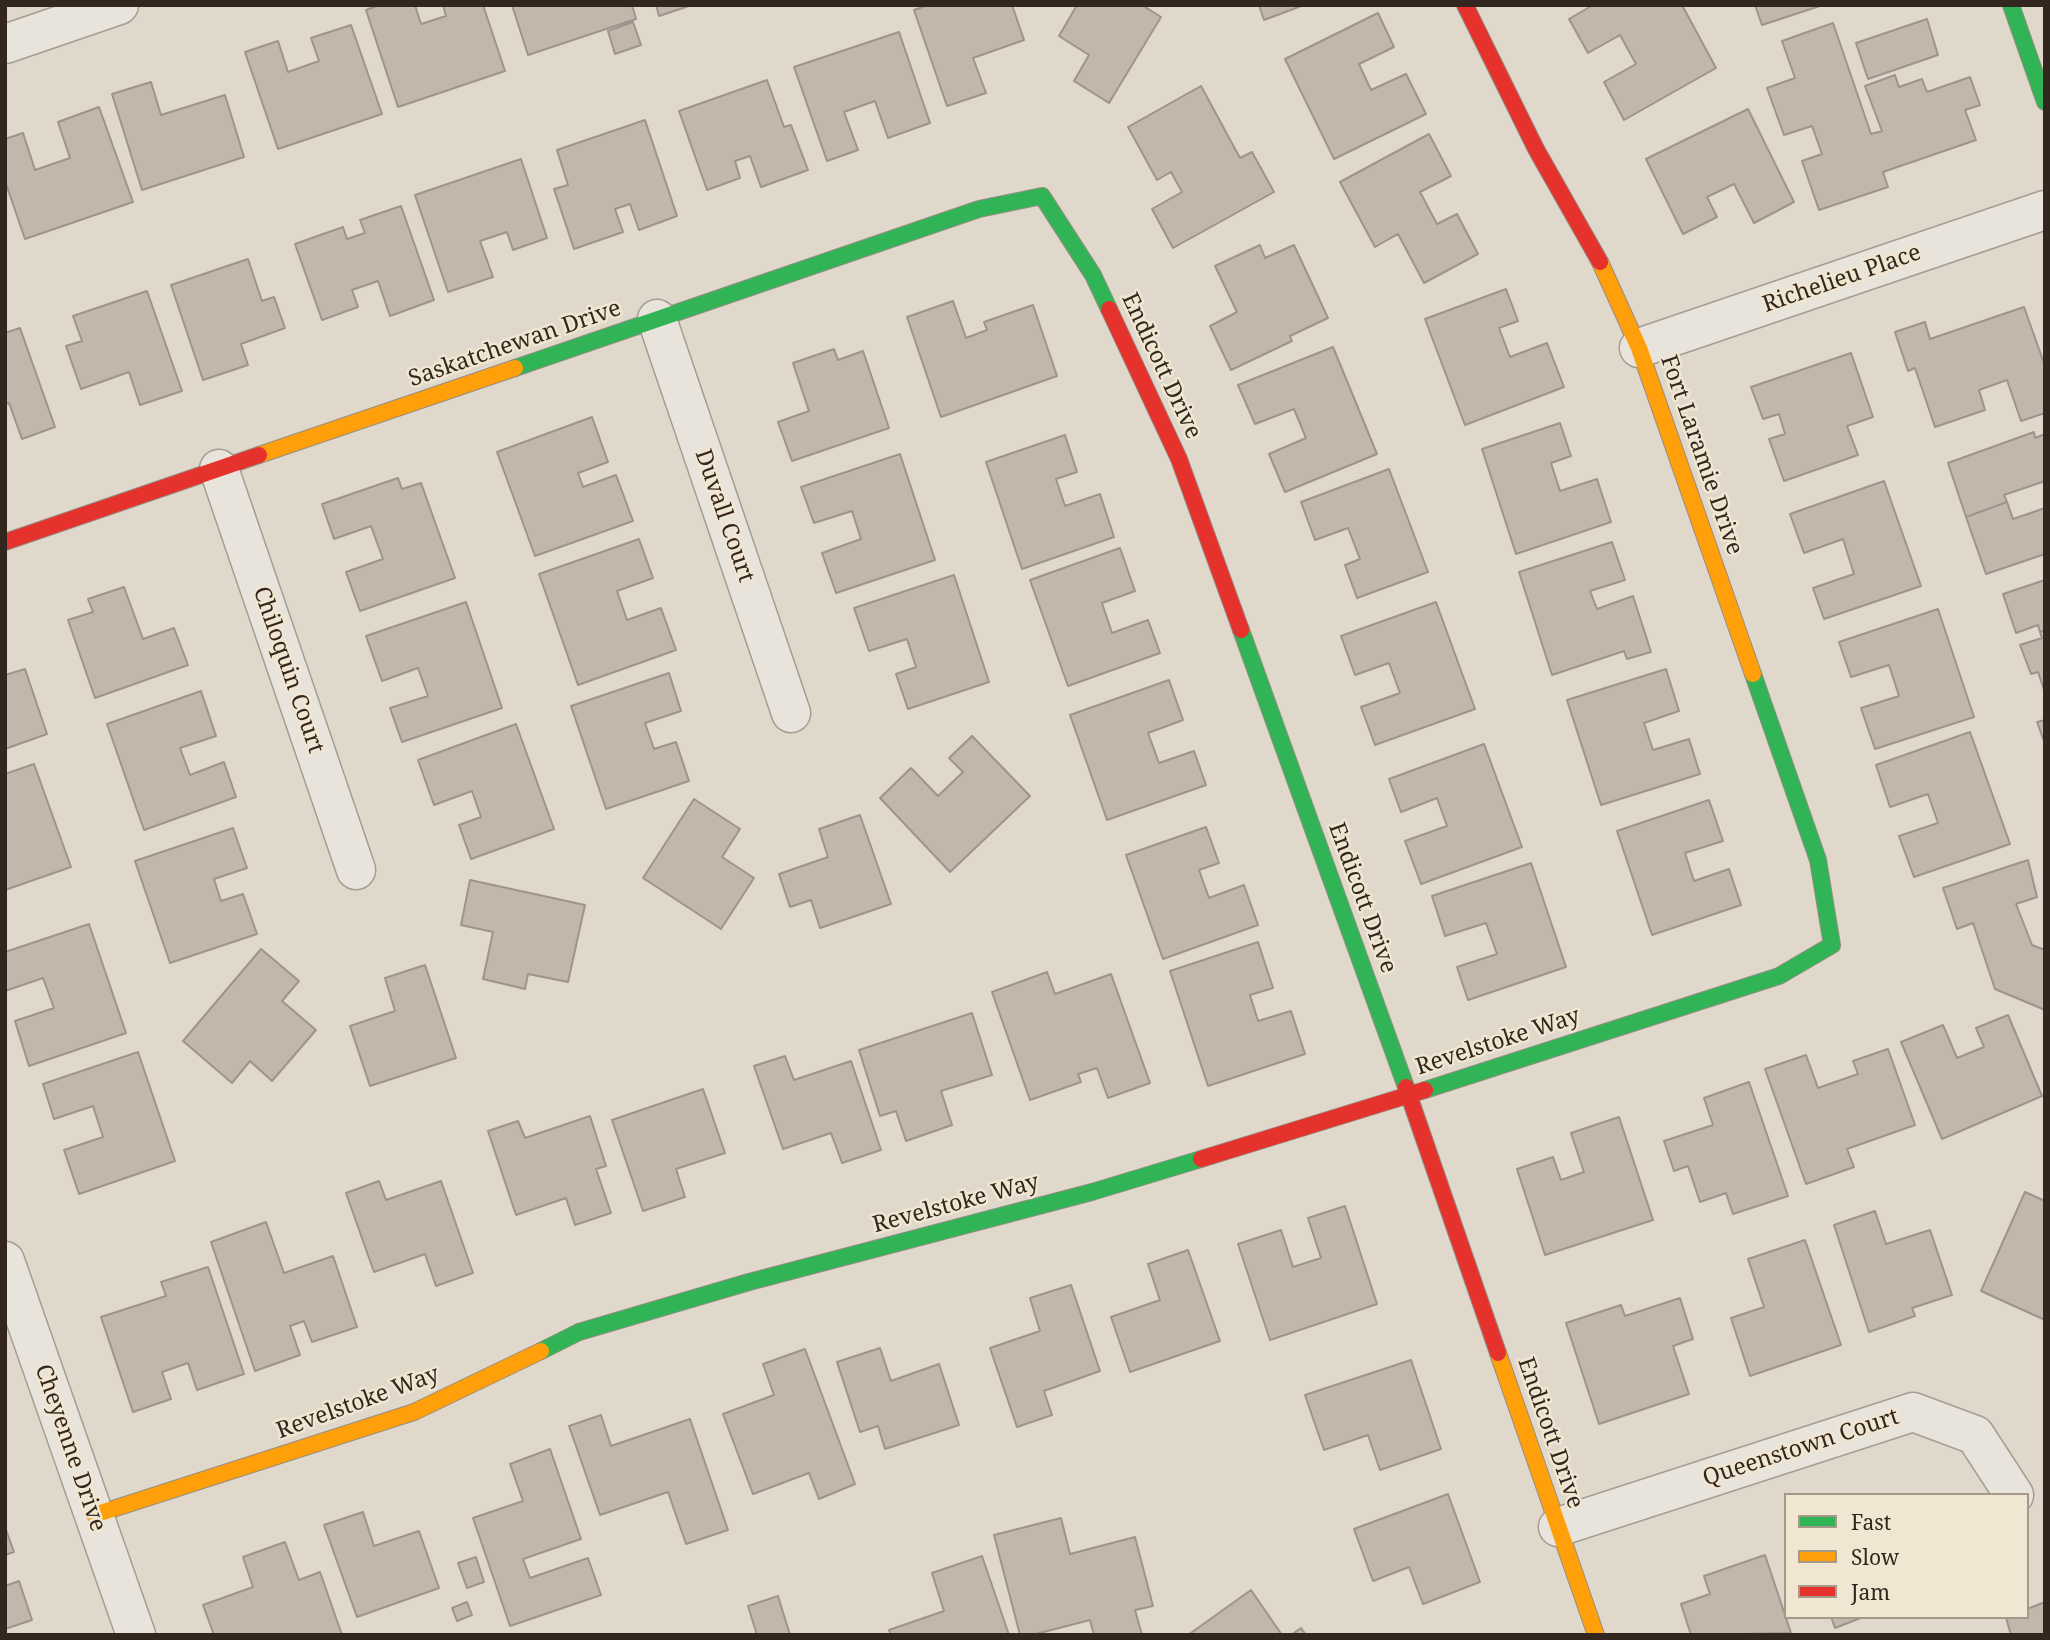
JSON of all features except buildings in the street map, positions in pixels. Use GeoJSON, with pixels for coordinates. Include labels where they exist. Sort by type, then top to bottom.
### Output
{"type":"FeatureCollection","features":[{"type":"Feature","properties":{"kind":"street"},"geometry":{"type":"LineString","coordinates":[[5,44],[119,5]]}},
{"type":"Feature","properties":{"kind":"street","name":"Fort Laramie Drive"},"geometry":{"type":"LineString","coordinates":[[1465,5],[1536,149],[1613,285],[1639,348],[1818,860],[1832,945]]}},
{"type":"Feature","properties":{"kind":"street"},"geometry":{"type":"LineString","coordinates":[[2011,5],[2045,102]]}},
{"type":"Feature","properties":{"kind":"street","name":"Saskatchewan Drive"},"geometry":{"type":"LineString","coordinates":[[5,542],[979,209],[1042,196]]}},
{"type":"Feature","properties":{"kind":"street","name":"Endicott Drive"},"geometry":{"type":"LineString","coordinates":[[1042,196],[1093,275],[1179,460],[1409,1094],[1596,1635]]}},
{"type":"Feature","properties":{"kind":"street","name":"Richelieu Place"},"geometry":{"type":"LineString","coordinates":[[1639,348],[2045,210]]}},
{"type":"Feature","properties":{"kind":"street","name":"Duvall Court"},"geometry":{"type":"LineString","coordinates":[[657,319],[791,713]]}},
{"type":"Feature","properties":{"kind":"street","name":"Chiloquin Court"},"geometry":{"type":"LineString","coordinates":[[219,469],[356,870]]}},
{"type":"Feature","properties":{"kind":"street","name":"Revelstoke Way"},"geometry":{"type":"LineString","coordinates":[[94,1515],[414,1412],[579,1332],[749,1282],[1092,1192],[1779,976],[1832,945]]}},
{"type":"Feature","properties":{"kind":"street","name":"Cheyenne Drive"},"geometry":{"type":"LineString","coordinates":[[5,1261],[136,1635]]}},
{"type":"Feature","properties":{"kind":"street","name":"Queenstown Court"},"geometry":{"type":"LineString","coordinates":[[1558,1527],[1913,1412],[1975,1435],[2013,1493]]}},
{"type":"Feature","properties":{"kind":"traffic: fast"},"geometry":{"type":"LineString","coordinates":[[2011,5],[2045,102]]}},
{"type":"Feature","properties":{"kind":"traffic: fast"},"geometry":{"type":"LineString","coordinates":[[515,368],[979,209],[1042,196],[1093,275],[1109,309]]}},
{"type":"Feature","properties":{"kind":"traffic: fast"},"geometry":{"type":"LineString","coordinates":[[1241,630],[1406,1087]]}},
{"type":"Feature","properties":{"kind":"traffic: fast"},"geometry":{"type":"LineString","coordinates":[[1425,1090],[1779,976],[1832,945],[1818,860],[1753,674]]}},
{"type":"Feature","properties":{"kind":"traffic: fast"},"geometry":{"type":"LineString","coordinates":[[541,1351],[579,1332],[749,1282],[1092,1192],[1201,1159]]}},
{"type":"Feature","properties":{"kind":"traffic: slow"},"geometry":{"type":"LineString","coordinates":[[1600,262],[1639,348],[1753,674]]}},
{"type":"Feature","properties":{"kind":"traffic: slow"},"geometry":{"type":"LineString","coordinates":[[259,455],[515,368]]}},
{"type":"Feature","properties":{"kind":"traffic: slow"},"geometry":{"type":"LineString","coordinates":[[94,1515],[414,1412],[541,1351]]}},
{"type":"Feature","properties":{"kind":"traffic: slow"},"geometry":{"type":"LineString","coordinates":[[1498,1353],[1596,1635]]}},
{"type":"Feature","properties":{"kind":"traffic: jam"},"geometry":{"type":"LineString","coordinates":[[1465,5],[1536,149],[1600,262]]}},
{"type":"Feature","properties":{"kind":"traffic: jam"},"geometry":{"type":"LineString","coordinates":[[1109,309],[1179,459],[1241,630]]}},
{"type":"Feature","properties":{"kind":"traffic: jam"},"geometry":{"type":"LineString","coordinates":[[5,542],[259,455]]}},
{"type":"Feature","properties":{"kind":"traffic: jam"},"geometry":{"type":"LineString","coordinates":[[1406,1087],[1498,1353]]}},
{"type":"Feature","properties":{"kind":"traffic: jam"},"geometry":{"type":"LineString","coordinates":[[1201,1159],[1425,1090]]}}]}
